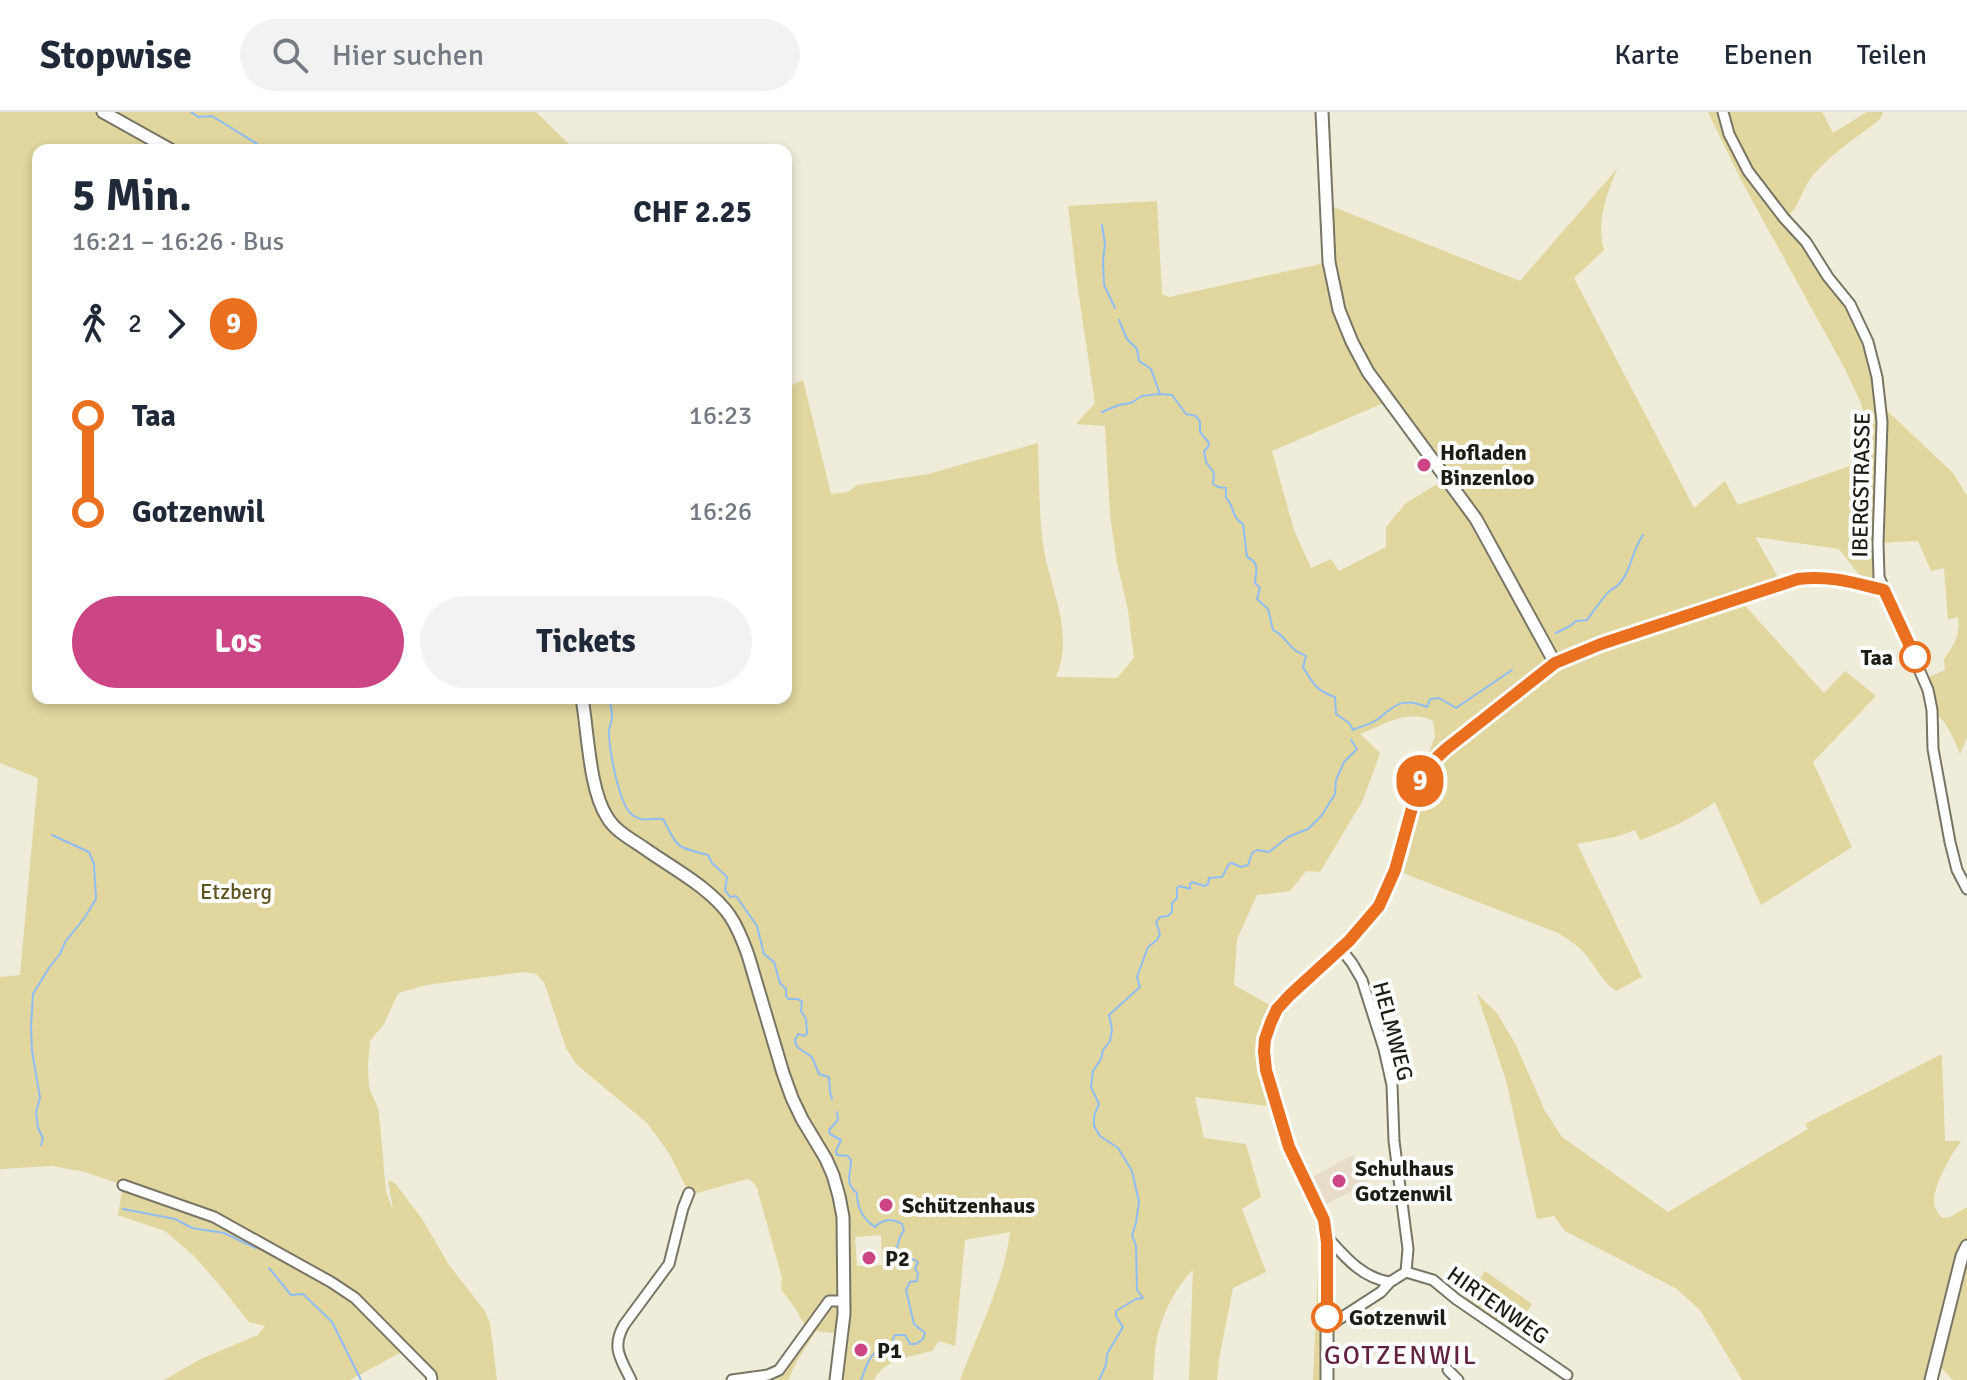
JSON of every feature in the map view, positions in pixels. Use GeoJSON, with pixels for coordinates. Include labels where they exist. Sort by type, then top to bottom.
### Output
{"type":"FeatureCollection","features":[{"type":"Feature","properties":{"kind":"street"},"geometry":{"type":"LineString","coordinates":[[103,112],[160,144]]}},
{"type":"Feature","properties":{"kind":"street"},"geometry":{"type":"LineString","coordinates":[[1322,112],[1329,262],[1339,310],[1352,342],[1388,401],[1476,519],[1555,663]]}},
{"type":"Feature","properties":{"kind":"street","name":"IBERGSTRASSE"},"geometry":{"type":"LineString","coordinates":[[1723,112],[1729,134],[1748,171],[1806,242],[1850,304],[1868,342],[1877,377],[1882,422],[1879,577],[1928,690],[1933,749],[1950,842],[1957,870],[1967,889]]}},
{"type":"Feature","properties":{"kind":"street"},"geometry":{"type":"LineString","coordinates":[[1327,1380],[1327,1237],[1324,1220],[1289,1147],[1266,1070],[1264,1051],[1277,1009],[1341,949],[1379,906],[1395,870],[1420,779],[1430,764],[1555,663],[1601,644],[1798,579],[1840,579],[1884,590]]}},
{"type":"Feature","properties":{"kind":"street"},"geometry":{"type":"LineString","coordinates":[[583,704],[596,788],[606,817],[620,833],[716,899],[730,916],[741,936],[792,1098],[833,1175],[843,1217],[844,1301],[836,1380]]}},
{"type":"Feature","properties":{"kind":"street","name":"HELMWEG"},"geometry":{"type":"LineString","coordinates":[[1341,949],[1362,980],[1392,1085],[1394,1141],[1408,1249],[1406,1272]]}},
{"type":"Feature","properties":{"kind":"street"},"geometry":{"type":"LineString","coordinates":[[123,1185],[214,1217],[331,1282],[355,1298],[407,1349],[432,1380]]}},
{"type":"Feature","properties":{"kind":"street"},"geometry":{"type":"LineString","coordinates":[[631,1380],[617,1352],[618,1336],[669,1264],[689,1193]]}},
{"type":"Feature","properties":{"kind":"street"},"geometry":{"type":"LineString","coordinates":[[1327,1237],[1353,1266],[1379,1280],[1390,1282]]}},
{"type":"Feature","properties":{"kind":"street"},"geometry":{"type":"LineString","coordinates":[[1931,1380],[1967,1246]]}},
{"type":"Feature","properties":{"kind":"street"},"geometry":{"type":"LineString","coordinates":[[1327,1327],[1406,1272]]}},
{"type":"Feature","properties":{"kind":"street","name":"HIRTENWEG"},"geometry":{"type":"LineString","coordinates":[[1406,1272],[1433,1280],[1567,1375]]}},
{"type":"Feature","properties":{"kind":"street"},"geometry":{"type":"LineString","coordinates":[[732,1380],[768,1375],[779,1370],[829,1301],[844,1301]]}},
{"type":"Feature","properties":{"kind":"street"},"geometry":{"type":"LineString","coordinates":[[1448,1370],[1458,1380]]}},
{"type":"Feature","properties":{"kind":"shaded area","name":"Schulhaus Gotzenwil"},"geometry":{"type":"Polygon","coordinates":[[[1353,1155],[1368,1183],[1324,1205],[1311,1178],[1353,1155]]]}},
{"type":"Feature","properties":{"kind":"green space","name":"Etzberg"},"geometry":{"type":"Polygon","coordinates":[[[0,112],[536,112],[569,144],[32,144],[32,704],[792,704],[792,385],[803,380],[831,494],[848,492],[857,485],[928,474],[1038,443],[1042,537],[1062,624],[1063,642],[1056,677],[1117,678],[1134,658],[1110,514],[1105,426],[1076,424],[1095,403],[1068,206],[1157,201],[1162,294],[1169,297],[1329,262],[1326,204],[1520,281],[1617,169],[1602,219],[1604,250],[1574,278],[1694,508],[1725,481],[1738,505],[1870,459],[1868,432],[1861,403],[1845,369],[1741,180],[1708,112],[1822,112],[1833,133],[1867,112],[1883,112],[1880,119],[1815,173],[1795,207],[1784,219],[1857,315],[1881,405],[1953,473],[1967,496],[1967,737],[1960,754],[1946,724],[1932,710],[1924,679],[1945,670],[1944,659],[1958,635],[1958,617],[1948,619],[1944,568],[1931,571],[1918,541],[1878,543],[1884,590],[1868,586],[1839,549],[1755,537],[1782,584],[1739,599],[1824,693],[1845,671],[1876,696],[1813,762],[1852,847],[1761,905],[1715,802],[1679,824],[1640,840],[1635,830],[1577,844],[1642,977],[1616,991],[1580,949],[1556,932],[1395,870],[1430,764],[1428,755],[1435,736],[1433,721],[1424,717],[1405,717],[1360,734],[1380,753],[1363,800],[1320,872],[1306,871],[1290,891],[1257,895],[1237,939],[1234,985],[1277,1009],[1265,1039],[1277,1107],[1195,1097],[1204,1138],[1246,1144],[1261,1197],[1242,1209],[1266,1272],[1233,1288],[1217,1380],[1189,1380],[1193,1270],[1177,1290],[1162,1322],[1156,1342],[1153,1380],[960,1380],[996,1288],[1010,1232],[965,1240],[955,1346],[939,1341],[932,1351],[885,1367],[874,1380],[836,1380],[842,1334],[816,1331],[788,1380],[773,1380],[768,1375],[779,1370],[808,1331],[781,1289],[782,1278],[757,1188],[747,1179],[689,1193],[669,1153],[647,1123],[576,1064],[566,1048],[544,982],[536,974],[523,972],[426,985],[398,993],[384,1024],[370,1041],[368,1064],[369,1088],[378,1108],[386,1192],[393,1210],[388,1180],[395,1183],[422,1219],[449,1265],[485,1311],[490,1323],[497,1380],[441,1380],[431,1375],[407,1349],[350,1380],[164,1380],[201,1359],[258,1335],[265,1326],[249,1322],[194,1256],[165,1231],[118,1215],[123,1185],[85,1172],[53,1166],[0,1169],[0,977],[20,975],[38,778],[0,763],[0,112]],[[1388,401],[1272,451],[1294,530],[1311,568],[1331,559],[1339,571],[1386,547],[1386,527],[1406,503],[1447,478],[1388,401]],[[881,1235],[855,1237],[857,1266],[882,1265],[881,1235]]]}},
{"type":"Feature","properties":{"kind":"green space"},"geometry":{"type":"Polygon","coordinates":[[[1477,994],[1496,1012],[1516,1045],[1545,1111],[1562,1137],[1668,1212],[1808,1129],[1805,1124],[1942,1054],[1945,1141],[1961,1141],[1940,1178],[1934,1204],[1942,1218],[1967,1207],[1967,1380],[1953,1380],[1936,1362],[1931,1380],[1742,1380],[1700,1310],[1677,1289],[1565,1231],[1554,1216],[1537,1219],[1506,1080],[1477,994]]]}},
{"type":"Feature","properties":{"kind":"green space"},"geometry":{"type":"Polygon","coordinates":[[[1327,1243],[1327,1380],[1313,1380],[1319,1246],[1327,1243]]]}},
{"type":"Feature","properties":{"kind":"green space"},"geometry":{"type":"Polygon","coordinates":[[[1485,1271],[1532,1304],[1513,1332],[1466,1299],[1485,1271]]]}},
{"type":"Feature","properties":{"kind":"waterway"},"geometry":{"type":"LineString","coordinates":[[191,112],[198,117],[212,116],[257,144]]}},
{"type":"Feature","properties":{"kind":"waterway"},"geometry":{"type":"LineString","coordinates":[[1102,225],[1104,285],[1115,308]]}},
{"type":"Feature","properties":{"kind":"waterway"},"geometry":{"type":"LineString","coordinates":[[1119,320],[1127,339],[1137,349],[1139,361],[1151,369],[1160,394],[1172,395],[1186,414],[1196,416],[1200,422],[1200,432],[1209,443],[1204,451],[1206,462],[1214,473],[1213,484],[1226,488],[1226,498],[1236,518],[1243,524],[1247,557],[1254,562],[1255,583],[1260,588],[1257,599],[1268,609],[1273,630],[1306,656],[1303,667],[1319,689],[1335,697],[1336,714],[1353,730],[1406,702],[1427,707],[1430,699],[1439,698],[1456,708],[1512,670]]}},
{"type":"Feature","properties":{"kind":"waterway"},"geometry":{"type":"LineString","coordinates":[[1102,412],[1131,403],[1142,396],[1160,394]]}},
{"type":"Feature","properties":{"kind":"waterway"},"geometry":{"type":"LineString","coordinates":[[1556,633],[1576,621],[1587,620],[1606,595],[1622,581],[1643,535]]}},
{"type":"Feature","properties":{"kind":"waterway"},"geometry":{"type":"LineString","coordinates":[[611,704],[609,732],[616,779],[629,811],[638,818],[663,819],[679,845],[708,855],[727,877],[725,890],[730,897],[736,896],[757,926],[764,954],[774,962],[786,996],[802,1001],[801,1011],[806,1019],[807,1033],[805,1036],[798,1034],[795,1040],[797,1047],[812,1057],[819,1074],[829,1077],[832,1099]]}},
{"type":"Feature","properties":{"kind":"waterway"},"geometry":{"type":"LineString","coordinates":[[1099,1380],[1107,1354],[1123,1327],[1116,1311],[1143,1298],[1137,1290],[1136,1246],[1132,1235],[1139,1202],[1132,1171],[1118,1148],[1100,1136],[1094,1126],[1099,1104],[1091,1087],[1093,1071],[1110,1041],[1112,1029],[1109,1015],[1140,987],[1137,977],[1148,947],[1160,934],[1156,922],[1172,912],[1177,888],[1190,889],[1192,882],[1204,886],[1209,878],[1222,877],[1229,864],[1248,865],[1252,853],[1257,850],[1269,852],[1288,837],[1308,829],[1322,815],[1335,794],[1336,780],[1344,762],[1357,749],[1351,740]]}},
{"type":"Feature","properties":{"kind":"waterway"},"geometry":{"type":"LineString","coordinates":[[41,1145],[43,1138],[36,1112],[40,1098],[32,1051],[33,994],[96,899],[94,864],[89,852],[52,835]]}},
{"type":"Feature","properties":{"kind":"waterway"},"geometry":{"type":"LineString","coordinates":[[837,1112],[838,1120],[829,1130],[830,1134],[841,1140],[837,1155],[848,1156],[851,1160],[849,1182],[857,1193],[862,1212],[875,1227],[888,1220],[902,1224],[904,1230],[894,1257],[899,1261],[913,1259],[918,1262],[915,1269],[917,1281],[910,1282],[906,1290],[914,1324],[925,1333],[916,1344],[910,1344],[905,1335],[895,1335],[893,1339],[897,1349],[894,1353],[876,1352],[861,1380]]}},
{"type":"Feature","properties":{"kind":"waterway"},"geometry":{"type":"LineString","coordinates":[[123,1209],[175,1219],[192,1228],[224,1233],[256,1248]]}},
{"type":"Feature","properties":{"kind":"waterway"},"geometry":{"type":"LineString","coordinates":[[269,1268],[291,1295],[303,1294],[332,1322],[361,1380]]}},
{"type":"Feature","properties":{"kind":"bus line","name":"9"},"geometry":{"type":"LineString","coordinates":[[1327,1317],[1324,1220],[1289,1147],[1264,1061],[1265,1039],[1277,1009],[1349,941],[1379,906],[1395,870],[1420,779],[1430,764],[1555,663],[1601,644],[1798,579],[1840,579],[1884,590],[1915,657]]}},
{"type":"Feature","properties":{"kind":"place","name":"Hofladen Binzenloo"},"geometry":{"type":"Point","coordinates":[1424,465]}},
{"type":"Feature","properties":{"kind":"place","name":"Taa"},"geometry":{"type":"Point","coordinates":[1915,657]}},
{"type":"Feature","properties":{"kind":"place","name":"Schulhaus Gotzenwil"},"geometry":{"type":"Point","coordinates":[1339,1181]}},
{"type":"Feature","properties":{"kind":"place","name":"Schützenhaus"},"geometry":{"type":"Point","coordinates":[886,1205]}},
{"type":"Feature","properties":{"kind":"place","name":"P2"},"geometry":{"type":"Point","coordinates":[869,1258]}},
{"type":"Feature","properties":{"kind":"place","name":"Gotzenwil"},"geometry":{"type":"Point","coordinates":[1327,1317]}},
{"type":"Feature","properties":{"kind":"place","name":"P1"},"geometry":{"type":"Point","coordinates":[861,1350]}},
{"type":"Feature","properties":{"kind":"district","name":"GOTZENWIL"},"geometry":{"type":"Point","coordinates":[1401,1356]}}]}
